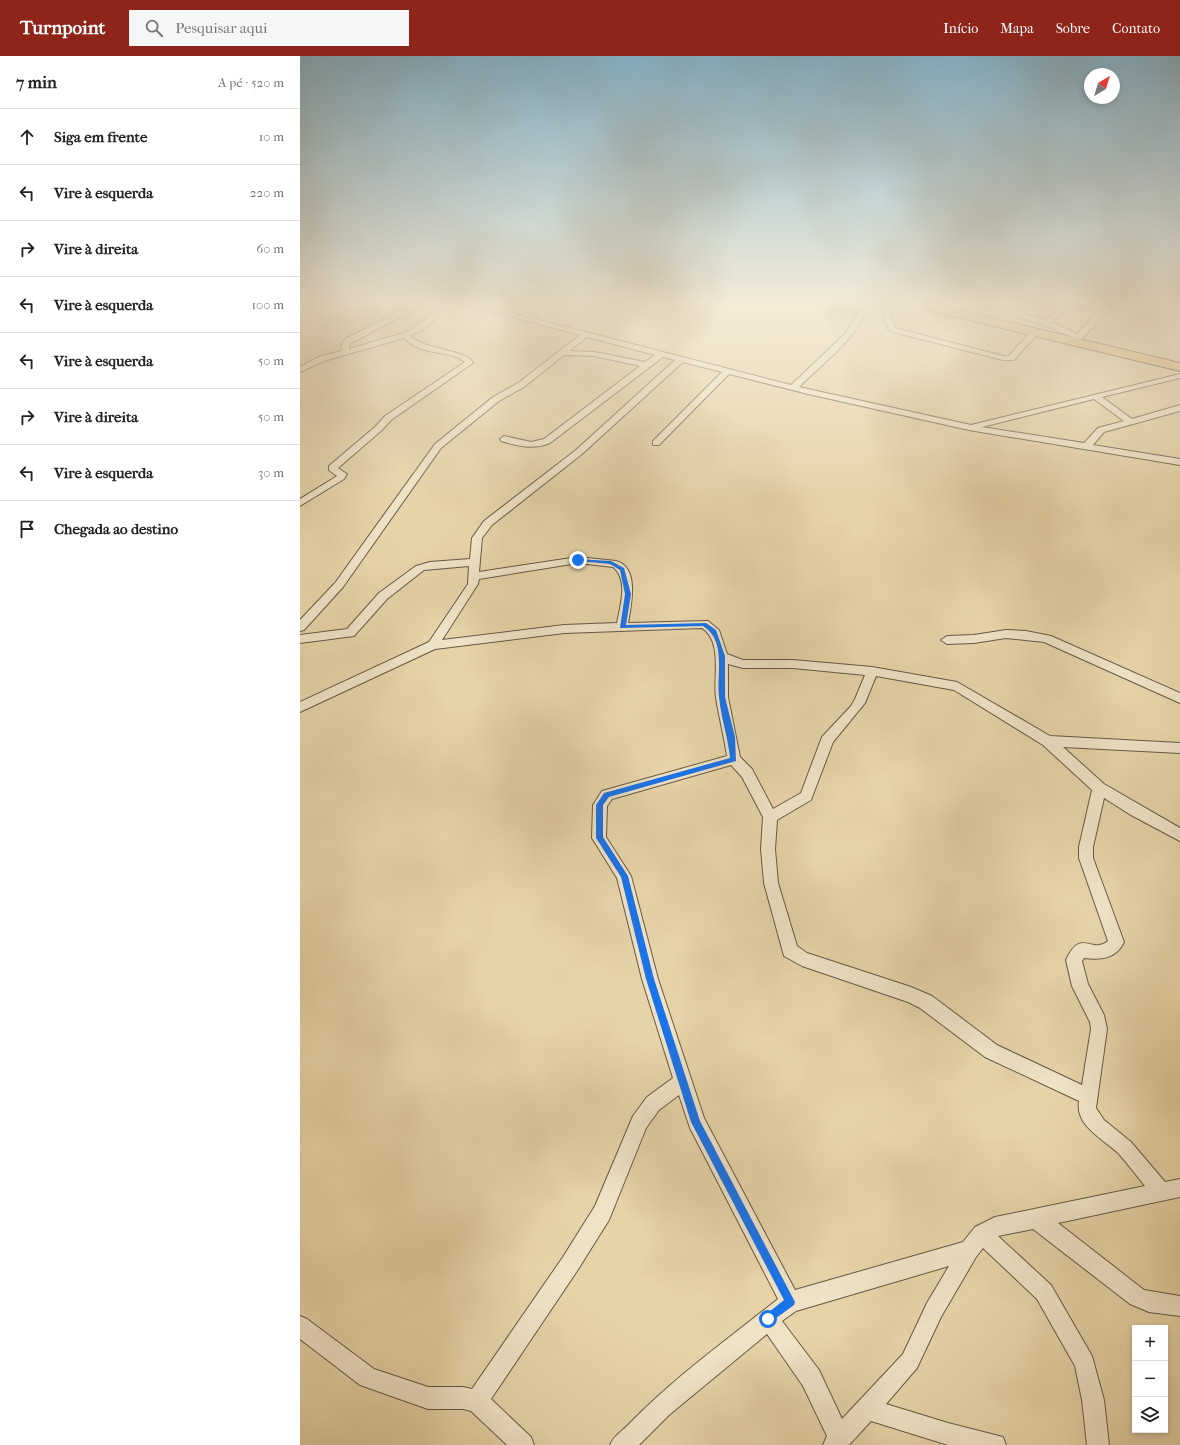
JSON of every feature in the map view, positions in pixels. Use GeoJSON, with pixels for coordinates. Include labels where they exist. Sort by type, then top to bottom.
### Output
{"type":"FeatureCollection","features":[{"type":"Feature","properties":{"kind":"street"},"geometry":{"type":"LineString","coordinates":[[300,503],[341,477],[342,474],[332,468],[374,433],[388,418],[457,371]]}},
{"type":"Feature","properties":{"kind":"street"},"geometry":{"type":"LineString","coordinates":[[300,627],[324,603],[339,585],[438,446],[496,399],[539,371]]}},
{"type":"Feature","properties":{"kind":"street"},"geometry":{"type":"LineString","coordinates":[[504,439],[525,445],[541,444],[547,441],[638,371]]}},
{"type":"Feature","properties":{"kind":"street"},"geometry":{"type":"LineString","coordinates":[[433,645],[469,590],[474,576],[477,538],[488,523],[579,452],[668,371]]}},
{"type":"Feature","properties":{"kind":"street"},"geometry":{"type":"LineString","coordinates":[[722,371],[969,427],[1180,462]]}},
{"type":"Feature","properties":{"kind":"street"},"geometry":{"type":"LineString","coordinates":[[793,388],[812,371]]}},
{"type":"Feature","properties":{"kind":"street"},"geometry":{"type":"LineString","coordinates":[[969,427],[1095,396],[1173,371]]}},
{"type":"Feature","properties":{"kind":"street"},"geometry":{"type":"LineString","coordinates":[[656,443],[727,372]]}},
{"type":"Feature","properties":{"kind":"street"},"geometry":{"type":"LineString","coordinates":[[1095,396],[1130,422]]}},
{"type":"Feature","properties":{"kind":"street"},"geometry":{"type":"LineString","coordinates":[[1086,447],[1101,430],[1180,408]]}},
{"type":"Feature","properties":{"kind":"street"},"geometry":{"type":"LineString","coordinates":[[474,576],[578,560],[616,564],[622,569],[628,588],[622,627]]}},
{"type":"Feature","properties":{"kind":"street"},"geometry":{"type":"LineString","coordinates":[[300,639],[350,633],[390,590],[425,566],[475,562]]}},
{"type":"Feature","properties":{"kind":"street"},"geometry":{"type":"LineString","coordinates":[[300,707],[433,645],[564,629],[704,624],[713,630],[722,656],[722,697],[731,737],[734,759],[750,777],[770,817],[768,849],[771,883],[790,951],[802,959],[911,994],[926,1002],[991,1051],[1089,1097]]}},
{"type":"Feature","properties":{"kind":"street"},"geometry":{"type":"LineString","coordinates":[[947,640],[974,639],[1006,634],[1026,635],[1047,639],[1180,698]]}},
{"type":"Feature","properties":{"kind":"street"},"geometry":{"type":"LineString","coordinates":[[722,656],[728,660],[743,664],[793,664],[872,671],[957,686],[1048,741],[1099,788],[1136,811],[1180,835]]}},
{"type":"Feature","properties":{"kind":"street"},"geometry":{"type":"LineString","coordinates":[[770,817],[795,804],[806,796],[827,740],[855,709],[861,700],[872,671]]}},
{"type":"Feature","properties":{"kind":"street"},"geometry":{"type":"LineString","coordinates":[[1048,741],[1123,746],[1165,746],[1180,748]]}},
{"type":"Feature","properties":{"kind":"street"},"geometry":{"type":"LineString","coordinates":[[734,759],[607,795],[600,805],[599,838],[624,876],[650,979],[696,1122],[790,1302]]}},
{"type":"Feature","properties":{"kind":"street"},"geometry":{"type":"LineString","coordinates":[[1099,788],[1086,847],[1086,858],[1116,942],[1113,948],[1108,951],[1080,950],[1074,960],[1080,986],[1098,1021],[1099,1029],[1087,1108],[1093,1121],[1124,1147],[1161,1192]]}},
{"type":"Feature","properties":{"kind":"street"},"geometry":{"type":"LineString","coordinates":[[477,1401],[570,1264],[602,1213],[639,1122],[653,1102],[683,1082]]}},
{"type":"Feature","properties":{"kind":"street"},"geometry":{"type":"LineString","coordinates":[[768,1319],[811,1378],[837,1441],[868,1410],[910,1360],[934,1310],[968,1250],[982,1234],[995,1227],[1180,1188]]}},
{"type":"Feature","properties":{"kind":"street"},"geometry":{"type":"LineString","coordinates":[[1035,1218],[1137,1297],[1149,1302],[1180,1306]]}},
{"type":"Feature","properties":{"kind":"street"},"geometry":{"type":"LineString","coordinates":[[982,1234],[1044,1292],[1054,1306],[1085,1363],[1093,1400],[1098,1445]]}},
{"type":"Feature","properties":{"kind":"street"},"geometry":{"type":"LineString","coordinates":[[621,1445],[636,1433],[661,1407],[790,1302],[968,1250]]}},
{"type":"Feature","properties":{"kind":"street"},"geometry":{"type":"LineString","coordinates":[[300,1326],[368,1378],[428,1398],[463,1398],[477,1401],[523,1445]]}},
{"type":"Feature","properties":{"kind":"street"},"geometry":{"type":"LineString","coordinates":[[868,1410],[948,1434],[995,1445]]}},
{"type":"Feature","properties":{"kind":"route"},"geometry":{"type":"LineString","coordinates":[[578,560],[611,562],[622,569],[628,588],[628,594],[622,627],[686,624],[708,625],[713,630],[722,656],[722,697],[731,737],[734,759],[607,795],[602,800],[600,805],[598,827],[599,838],[618,864],[624,876],[650,979],[696,1122],[790,1302],[768,1319]]}}]}
